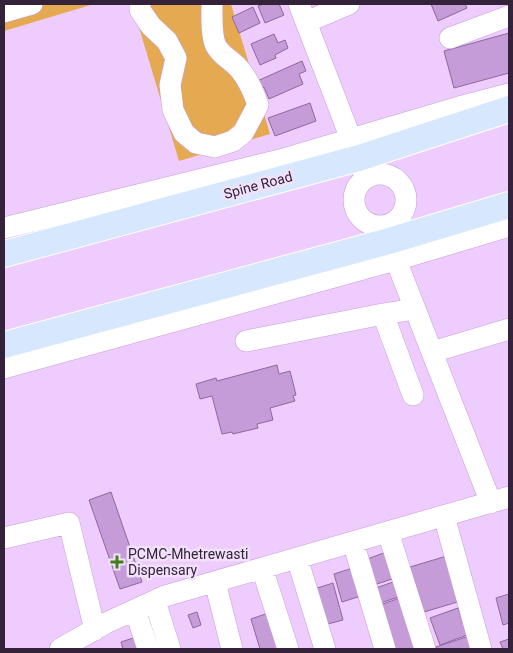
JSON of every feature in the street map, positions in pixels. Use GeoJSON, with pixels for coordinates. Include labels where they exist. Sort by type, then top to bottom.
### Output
{"type":"FeatureCollection","features":[{"type":"Feature","properties":{"kind":"main road","name":"Spine Road"},"geometry":{"type":"LineString","coordinates":[[4,254],[359,159],[509,109]]}},
{"type":"Feature","properties":{"kind":"main road"},"geometry":{"type":"LineString","coordinates":[[4,345],[389,243],[509,205]]}},
{"type":"Feature","properties":{"kind":"street"},"geometry":{"type":"LineString","coordinates":[[4,12],[32,4]]}},
{"type":"Feature","properties":{"kind":"street"},"geometry":{"type":"LineString","coordinates":[[140,4],[140,10],[151,26],[167,41],[176,58],[170,85],[172,110],[184,133],[196,143],[215,147],[233,141],[243,133],[258,105],[252,90],[240,70],[215,45],[212,4]]}},
{"type":"Feature","properties":{"kind":"street"},"geometry":{"type":"LineString","coordinates":[[60,649],[165,596],[500,500],[432,352],[389,243],[374,226],[359,216],[355,209],[354,200],[360,184],[359,159],[303,13],[348,4]]}},
{"type":"Feature","properties":{"kind":"street"},"geometry":{"type":"LineString","coordinates":[[450,38],[509,16]]}},
{"type":"Feature","properties":{"kind":"street"},"geometry":{"type":"LineString","coordinates":[[359,159],[459,107],[509,94]]}},
{"type":"Feature","properties":{"kind":"street"},"geometry":{"type":"LineString","coordinates":[[359,159],[374,175],[383,174],[399,181],[407,196],[407,205],[404,213],[391,224],[389,243]]}},
{"type":"Feature","properties":{"kind":"street","name":"Spine Road"},"geometry":{"type":"LineString","coordinates":[[4,228],[280,160],[359,159]]}},
{"type":"Feature","properties":{"kind":"street"},"geometry":{"type":"LineString","coordinates":[[4,368],[389,243],[509,226]]}},
{"type":"Feature","properties":{"kind":"street"},"geometry":{"type":"LineString","coordinates":[[246,341],[415,309]]}},
{"type":"Feature","properties":{"kind":"street"},"geometry":{"type":"LineString","coordinates":[[383,314],[414,395]]}},
{"type":"Feature","properties":{"kind":"street"},"geometry":{"type":"LineString","coordinates":[[432,352],[509,329]]}},
{"type":"Feature","properties":{"kind":"street"},"geometry":{"type":"LineString","coordinates":[[444,516],[481,649]]}},
{"type":"Feature","properties":{"kind":"street"},"geometry":{"type":"LineString","coordinates":[[4,538],[69,523],[95,630]]}},
{"type":"Feature","properties":{"kind":"street"},"geometry":{"type":"LineString","coordinates":[[388,532],[425,649]]}},
{"type":"Feature","properties":{"kind":"street"},"geometry":{"type":"LineString","coordinates":[[354,542],[385,649]]}},
{"type":"Feature","properties":{"kind":"street"},"geometry":{"type":"LineString","coordinates":[[297,558],[325,649]]}},
{"type":"Feature","properties":{"kind":"street"},"geometry":{"type":"LineString","coordinates":[[262,568],[288,649]]}},
{"type":"Feature","properties":{"kind":"street"},"geometry":{"type":"LineString","coordinates":[[215,582],[232,649]]}},
{"type":"Feature","properties":{"kind":"street"},"geometry":{"type":"LineString","coordinates":[[154,601],[170,649]]}},
{"type":"Feature","properties":{"kind":"street"},"geometry":{"type":"LineString","coordinates":[[135,610],[148,649]]}},
{"type":"Feature","properties":{"kind":"shaded area"},"geometry":{"type":"Polygon","coordinates":[[[94,4],[4,31],[4,5],[94,4]]]}},
{"type":"Feature","properties":{"kind":"shaded area"},"geometry":{"type":"Polygon","coordinates":[[[132,4],[231,4],[270,134],[179,161],[132,4]]]}},
{"type":"Feature","properties":{"kind":"building"},"geometry":{"type":"Polygon","coordinates":[[[279,4],[284,15],[265,23],[258,6],[279,4]]]}},
{"type":"Feature","properties":{"kind":"building"},"geometry":{"type":"Polygon","coordinates":[[[431,4],[465,4],[467,8],[438,21],[431,4]]]}},
{"type":"Feature","properties":{"kind":"building"},"geometry":{"type":"Polygon","coordinates":[[[253,7],[260,23],[239,33],[232,17],[253,7]]]}},
{"type":"Feature","properties":{"kind":"building"},"geometry":{"type":"Polygon","coordinates":[[[509,33],[509,73],[454,88],[444,51],[509,33]]]}},
{"type":"Feature","properties":{"kind":"building"},"geometry":{"type":"Polygon","coordinates":[[[274,34],[278,43],[285,40],[288,48],[275,55],[276,58],[260,65],[251,44],[274,34]]]}},
{"type":"Feature","properties":{"kind":"building"},"geometry":{"type":"Polygon","coordinates":[[[302,61],[306,71],[299,74],[303,84],[269,99],[264,87],[259,89],[255,82],[302,61]]]}},
{"type":"Feature","properties":{"kind":"building"},"geometry":{"type":"Polygon","coordinates":[[[310,103],[316,121],[275,136],[268,118],[310,103]]]}},
{"type":"Feature","properties":{"kind":"building"},"geometry":{"type":"Polygon","coordinates":[[[277,365],[279,374],[290,371],[296,395],[293,396],[295,401],[270,408],[273,420],[257,424],[258,428],[233,434],[232,432],[222,434],[212,396],[200,399],[196,384],[216,378],[217,381],[277,365]]]}},
{"type":"Feature","properties":{"kind":"building"},"geometry":{"type":"Polygon","coordinates":[[[111,492],[142,582],[120,589],[89,500],[111,492]]]}},
{"type":"Feature","properties":{"kind":"building"},"geometry":{"type":"Polygon","coordinates":[[[389,551],[398,577],[371,586],[362,561],[389,551]]]}},
{"type":"Feature","properties":{"kind":"building"},"geometry":{"type":"Polygon","coordinates":[[[450,555],[464,600],[424,612],[410,567],[450,555]]]}},
{"type":"Feature","properties":{"kind":"building"},"geometry":{"type":"Polygon","coordinates":[[[356,567],[364,595],[342,602],[334,574],[356,567]]]}},
{"type":"Feature","properties":{"kind":"building"},"geometry":{"type":"Polygon","coordinates":[[[396,581],[401,596],[375,605],[370,590],[396,581]]]}},
{"type":"Feature","properties":{"kind":"building"},"geometry":{"type":"Polygon","coordinates":[[[333,583],[343,620],[324,625],[314,589],[333,583]]]}},
{"type":"Feature","properties":{"kind":"building"},"geometry":{"type":"Polygon","coordinates":[[[509,594],[509,623],[503,625],[496,598],[509,594]]]}},
{"type":"Feature","properties":{"kind":"building"},"geometry":{"type":"Polygon","coordinates":[[[402,597],[420,649],[390,649],[375,607],[402,597]]]}},
{"type":"Feature","properties":{"kind":"building"},"geometry":{"type":"Polygon","coordinates":[[[458,608],[467,635],[440,645],[430,618],[458,608]]]}},
{"type":"Feature","properties":{"kind":"building"},"geometry":{"type":"Polygon","coordinates":[[[274,611],[287,649],[260,649],[251,619],[274,611]]]}},
{"type":"Feature","properties":{"kind":"building"},"geometry":{"type":"Polygon","coordinates":[[[197,612],[201,625],[193,628],[188,615],[197,612]]]}},
{"type":"Feature","properties":{"kind":"building"},"geometry":{"type":"Polygon","coordinates":[[[475,634],[480,649],[437,649],[436,647],[475,634]]]}},
{"type":"Feature","properties":{"kind":"building"},"geometry":{"type":"Polygon","coordinates":[[[139,636],[143,649],[123,649],[121,642],[139,636]]]}},
{"type":"Feature","properties":{"kind":"building"},"geometry":{"type":"Polygon","coordinates":[[[509,639],[509,649],[503,649],[500,642],[509,639]]]}},
{"type":"Feature","properties":{"kind":"place","name":"PCMC-Mhetrewasti Dispensary"},"geometry":{"type":"Point","coordinates":[117,562]}}]}
